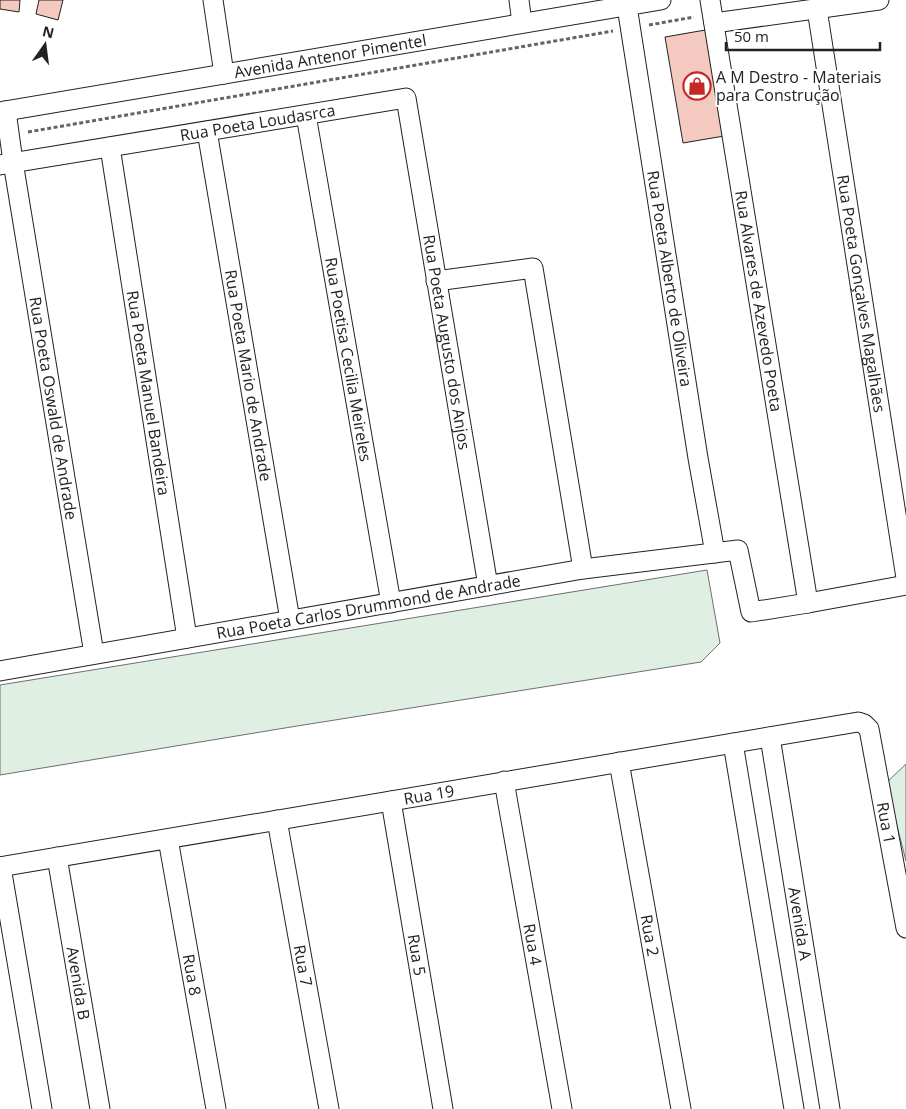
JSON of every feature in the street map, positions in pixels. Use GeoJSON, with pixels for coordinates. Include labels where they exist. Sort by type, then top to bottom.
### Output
{"type":"FeatureCollection","features":[{"type":"Feature","properties":{"kind":"street"},"geometry":{"type":"LineString","coordinates":[[213,0],[224,74]]}},
{"type":"Feature","properties":{"kind":"street"},"geometry":{"type":"LineString","coordinates":[[519,0],[522,24]]}},
{"type":"Feature","properties":{"kind":"street","name":"Avenida Antenor Pimentel"},"geometry":{"type":"LineString","coordinates":[[3,111],[522,24],[627,3],[661,0]]}},
{"type":"Feature","properties":{"kind":"street"},"geometry":{"type":"LineString","coordinates":[[712,13],[817,9],[879,0]]}},
{"type":"Feature","properties":{"kind":"street","name":"Rua Poeta Alberto de Oliveira"},"geometry":{"type":"LineString","coordinates":[[627,3],[695,438],[715,553]]}},
{"type":"Feature","properties":{"kind":"street","name":"Rua Poeta Gonçalves Magalhães"},"geometry":{"type":"LineString","coordinates":[[817,9],[906,578]]}},
{"type":"Feature","properties":{"kind":"street","name":"Rua Alvares de Azevedo Poeta"},"geometry":{"type":"LineString","coordinates":[[712,13],[808,603]]}},
{"type":"Feature","properties":{"kind":"street","name":"Rua Poeta Loudasrca"},"geometry":{"type":"LineString","coordinates":[[6,164],[406,98]]}},
{"type":"Feature","properties":{"kind":"street","name":"Rua Poeta Augusto dos Anjos"},"geometry":{"type":"LineString","coordinates":[[406,98],[488,586]]}},
{"type":"Feature","properties":{"kind":"street","name":"Rua Poeta Oswald de Andrade"},"geometry":{"type":"LineString","coordinates":[[3,111],[8,135],[6,164],[94,654]]}},
{"type":"Feature","properties":{"kind":"street","name":"Rua Poetisa Cecilia Meireles"},"geometry":{"type":"LineString","coordinates":[[306,115],[391,603]]}},
{"type":"Feature","properties":{"kind":"street","name":"Rua Poeta Mario de Andrade"},"geometry":{"type":"LineString","coordinates":[[206,131],[290,620]]}},
{"type":"Feature","properties":{"kind":"street","name":"Rua Poeta Manuel Bandeira"},"geometry":{"type":"LineString","coordinates":[[110,147],[187,638]]}},
{"type":"Feature","properties":{"kind":"street"},"geometry":{"type":"LineString","coordinates":[[436,282],[533,268],[583,569]]}},
{"type":"Feature","properties":{"kind":"street","name":"Rua Poeta Carlos Drummond de Andrade"},"geometry":{"type":"LineString","coordinates":[[0,670],[583,569],[738,550],[751,612],[808,603]]}},
{"type":"Feature","properties":{"kind":"street"},"geometry":{"type":"LineString","coordinates":[[808,603],[906,585]]}},
{"type":"Feature","properties":{"kind":"street","name":"Rua 19"},"geometry":{"type":"LineString","coordinates":[[1,867],[858,722]]}},
{"type":"Feature","properties":{"kind":"street","name":"Rua 1"},"geometry":{"type":"LineString","coordinates":[[858,722],[864,724],[869,729],[906,928]]}},
{"type":"Feature","properties":{"kind":"street","name":"Avenida A"},"geometry":{"type":"LineString","coordinates":[[770,736],[830,1109]]}},
{"type":"Feature","properties":{"kind":"street"},"geometry":{"type":"LineString","coordinates":[[733,743],[794,1109]]}},
{"type":"Feature","properties":{"kind":"street","name":"Rua 2"},"geometry":{"type":"LineString","coordinates":[[619,762],[681,1109]]}},
{"type":"Feature","properties":{"kind":"street","name":"Rua 4"},"geometry":{"type":"LineString","coordinates":[[504,782],[562,1109]]}},
{"type":"Feature","properties":{"kind":"street","name":"Rua 5"},"geometry":{"type":"LineString","coordinates":[[391,801],[443,1109]]}},
{"type":"Feature","properties":{"kind":"street","name":"Rua 7"},"geometry":{"type":"LineString","coordinates":[[277,820],[329,1109]]}},
{"type":"Feature","properties":{"kind":"street","name":"Rua 8"},"geometry":{"type":"LineString","coordinates":[[168,839],[216,1109]]}},
{"type":"Feature","properties":{"kind":"street","name":"Avenida B"},"geometry":{"type":"LineString","coordinates":[[57,858],[100,1109]]}},
{"type":"Feature","properties":{"kind":"street"},"geometry":{"type":"LineString","coordinates":[[1,867],[42,1109]]}},
{"type":"Feature","properties":{"kind":"path"},"geometry":{"type":"LineString","coordinates":[[8,135],[712,13]]}},
{"type":"Feature","properties":{"kind":"green space"},"geometry":{"type":"Polygon","coordinates":[[[707,570],[720,643],[701,662],[0,775],[0,685],[707,570]]]}},
{"type":"Feature","properties":{"kind":"green space"},"geometry":{"type":"Polygon","coordinates":[[[906,764],[906,861],[886,783],[906,764]]]}},
{"type":"Feature","properties":{"kind":"building"},"geometry":{"type":"Polygon","coordinates":[[[0,0],[20,0],[19,12],[0,9],[0,0]]]}},
{"type":"Feature","properties":{"kind":"building"},"geometry":{"type":"Polygon","coordinates":[[[39,0],[63,0],[58,20],[36,14],[39,0]]]}},
{"type":"Feature","properties":{"kind":"building","name":"A M Destro - Materiais para Construção"},"geometry":{"type":"Polygon","coordinates":[[[711,29],[730,135],[683,143],[665,37],[711,29]]]}},
{"type":"Feature","properties":{"kind":"place","name":"A M Destro - Materiais para Construção"},"geometry":{"type":"Point","coordinates":[697,86]}}]}
